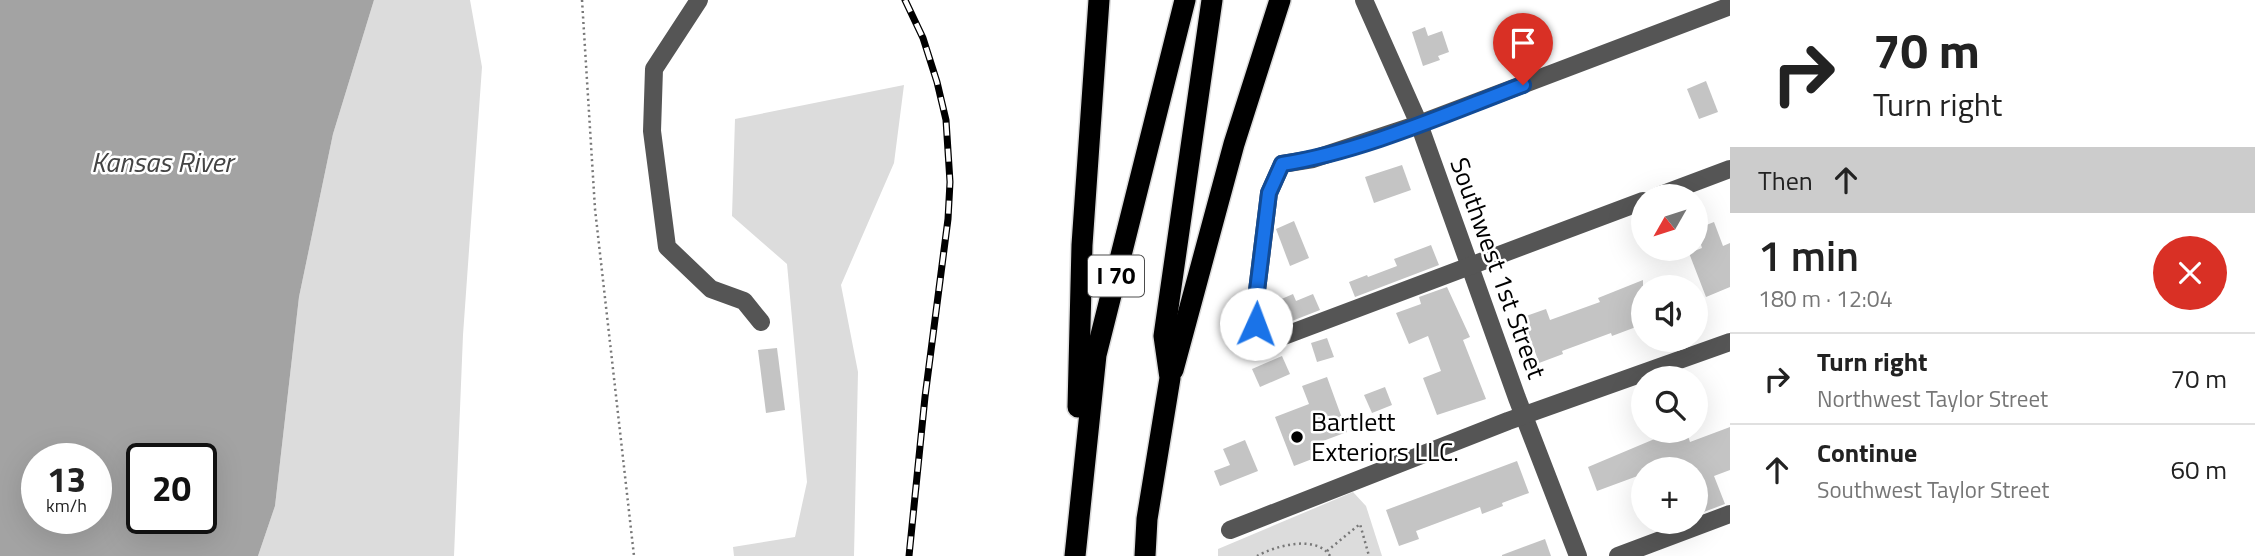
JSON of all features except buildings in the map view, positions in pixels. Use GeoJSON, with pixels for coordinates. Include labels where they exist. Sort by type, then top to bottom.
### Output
{"type":"FeatureCollection","features":[{"type":"Feature","properties":{"kind":"highway"},"geometry":{"type":"LineString","coordinates":[[1075,556],[1082,245],[1099,0]]}},
{"type":"Feature","properties":{"kind":"highway","name":"I 70"},"geometry":{"type":"LineString","coordinates":[[1075,556],[1096,355],[1185,0]]}},
{"type":"Feature","properties":{"kind":"highway","name":"I 70"},"geometry":{"type":"LineString","coordinates":[[1145,556],[1147,519],[1170,378],[1164,336],[1212,0]]}},
{"type":"Feature","properties":{"kind":"highway"},"geometry":{"type":"LineString","coordinates":[[1170,378],[1234,144],[1280,0]]}},
{"type":"Feature","properties":{"kind":"street"},"geometry":{"type":"LineString","coordinates":[[699,0],[654,69],[652,131],[667,247],[711,289],[744,301],[761,322]]}},
{"type":"Feature","properties":{"kind":"street","name":"Southwest 1st Street"},"geometry":{"type":"LineString","coordinates":[[1364,0],[1419,124],[1524,417],[1578,556]]}},
{"type":"Feature","properties":{"kind":"street"},"geometry":{"type":"LineString","coordinates":[[1631,205],[1273,340],[1265,338],[1256,324],[1255,307],[1269,193],[1282,164],[1312,159],[1419,124],[1730,6]]}},
{"type":"Feature","properties":{"kind":"street"},"geometry":{"type":"LineString","coordinates":[[1690,184],[1730,169]]}},
{"type":"Feature","properties":{"kind":"street"},"geometry":{"type":"LineString","coordinates":[[1230,530],[1508,421],[1730,342]]}},
{"type":"Feature","properties":{"kind":"street"},"geometry":{"type":"LineString","coordinates":[[1618,556],[1730,514]]}},
{"type":"Feature","properties":{"kind":"path"},"geometry":{"type":"LineString","coordinates":[[582,0],[594,209],[634,556]]}},
{"type":"Feature","properties":{"kind":"path"},"geometry":{"type":"LineString","coordinates":[[1327,551],[1360,524],[1369,556]]}},
{"type":"Feature","properties":{"kind":"path"},"geometry":{"type":"LineString","coordinates":[[1257,556],[1267,551],[1305,543],[1317,545],[1330,556]]}},
{"type":"Feature","properties":{"kind":"shaded area"},"geometry":{"type":"Polygon","coordinates":[[[374,0],[470,0],[482,67],[463,335],[454,556],[258,556],[275,506],[299,297],[333,134],[374,0]]]}},
{"type":"Feature","properties":{"kind":"shaded area"},"geometry":{"type":"Polygon","coordinates":[[[904,85],[894,163],[841,285],[858,372],[854,556],[734,556],[733,547],[795,537],[807,482],[787,264],[732,216],[735,119],[904,85]]]}},
{"type":"Feature","properties":{"kind":"shaded area"},"geometry":{"type":"Polygon","coordinates":[[[1353,492],[1366,506],[1382,556],[1218,556],[1218,549],[1353,492]]]}},
{"type":"Feature","properties":{"kind":"water","name":"Kansas River"},"geometry":{"type":"Polygon","coordinates":[[[0,0],[374,0],[333,134],[299,297],[275,506],[258,556],[0,556],[0,0]]]}},
{"type":"Feature","properties":{"kind":"railway"},"geometry":{"type":"LineString","coordinates":[[905,0],[923,38],[937,82],[946,120],[950,182],[909,556]]}},
{"type":"Feature","properties":{"kind":"place","name":"Bartlett Exteriors LLC."},"geometry":{"type":"Point","coordinates":[1297,437]}},
{"type":"Feature","properties":{"kind":"route"},"geometry":{"type":"LineString","coordinates":[[1256,324],[1255,307],[1269,193],[1282,164],[1312,159],[1419,124],[1523,85]]}}]}
